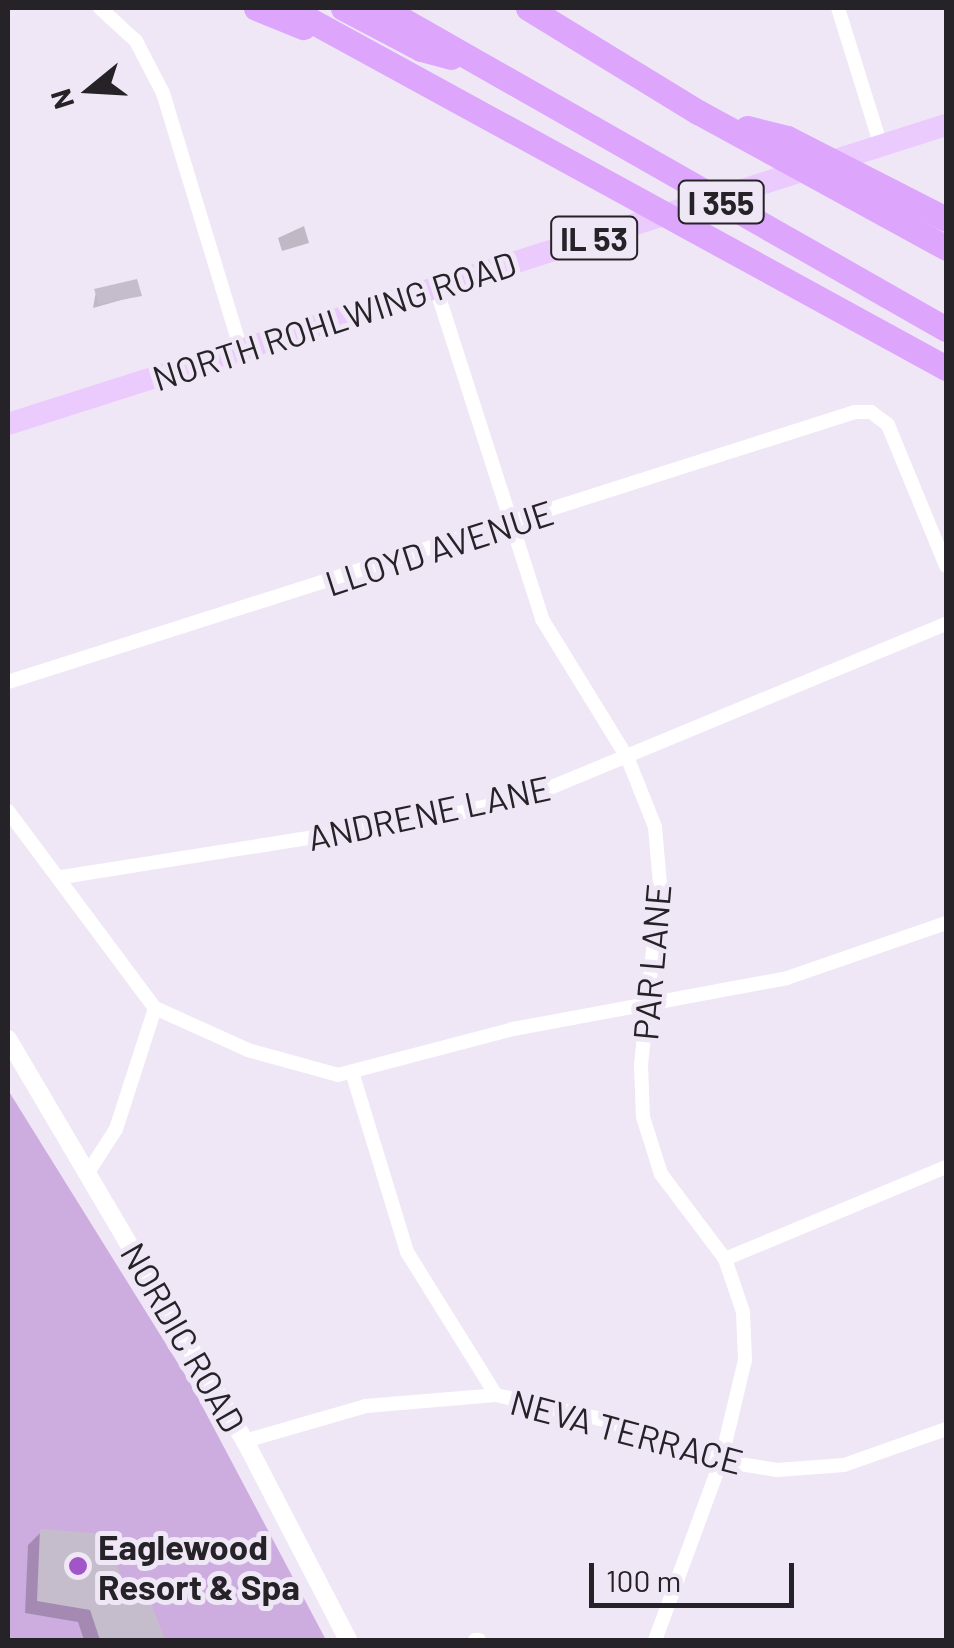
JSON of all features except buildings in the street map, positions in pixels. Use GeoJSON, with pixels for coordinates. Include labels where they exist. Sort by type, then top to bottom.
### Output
{"type":"FeatureCollection","features":[{"type":"Feature","properties":{"kind":"highway"},"geometry":{"type":"LineString","coordinates":[[256,8],[391,64]]}},
{"type":"Feature","properties":{"kind":"highway"},"geometry":{"type":"LineString","coordinates":[[288,8],[817,293],[946,368]]}},
{"type":"Feature","properties":{"kind":"highway"},"geometry":{"type":"LineString","coordinates":[[343,8],[420,49],[486,66]]}},
{"type":"Feature","properties":{"kind":"highway","name":"I 355"},"geometry":{"type":"LineString","coordinates":[[382,8],[946,330]]}},
{"type":"Feature","properties":{"kind":"highway","name":"I 355"},"geometry":{"type":"LineString","coordinates":[[528,8],[704,116],[943,236]]}},
{"type":"Feature","properties":{"kind":"main road","name":"NORTH ROHLWING ROAD"},"geometry":{"type":"LineString","coordinates":[[8,424],[946,126]]}},
{"type":"Feature","properties":{"kind":"street"},"geometry":{"type":"LineString","coordinates":[[100,8],[136,42],[163,93],[241,350]]}},
{"type":"Feature","properties":{"kind":"street"},"geometry":{"type":"LineString","coordinates":[[838,8],[881,146]]}},
{"type":"Feature","properties":{"kind":"street","name":"PAR LANE"},"geometry":{"type":"LineString","coordinates":[[436,288],[554,645],[628,758],[659,856],[640,1090],[651,1149],[678,1202],[725,1260],[746,1339],[721,1461],[655,1640]]}},
{"type":"Feature","properties":{"kind":"street","name":"LLOYD AVENUE"},"geometry":{"type":"LineString","coordinates":[[8,682],[870,412],[888,425],[946,566]]}},
{"type":"Feature","properties":{"kind":"street","name":"ANDRENE LANE"},"geometry":{"type":"LineString","coordinates":[[62,876],[446,816],[535,794],[946,624]]}},
{"type":"Feature","properties":{"kind":"street"},"geometry":{"type":"LineString","coordinates":[[8,811],[62,876],[155,1008],[282,1062],[338,1076],[513,1029],[834,966],[946,922]]}},
{"type":"Feature","properties":{"kind":"street"},"geometry":{"type":"LineString","coordinates":[[87,1174],[116,1128],[155,1008]]}},
{"type":"Feature","properties":{"kind":"street","name":"NORDIC ROAD"},"geometry":{"type":"LineString","coordinates":[[8,1039],[246,1442],[348,1640]]}},
{"type":"Feature","properties":{"kind":"street"},"geometry":{"type":"LineString","coordinates":[[352,1072],[407,1252],[496,1395]]}},
{"type":"Feature","properties":{"kind":"street"},"geometry":{"type":"LineString","coordinates":[[725,1260],[946,1167]]}},
{"type":"Feature","properties":{"kind":"street","name":"NEVA TERRACE"},"geometry":{"type":"LineString","coordinates":[[246,1442],[366,1406],[496,1395],[601,1419],[721,1461],[776,1470],[827,1467],[946,1429]]}},
{"type":"Feature","properties":{"kind":"shaded area"},"geometry":{"type":"Polygon","coordinates":[[[8,1090],[189,1381],[326,1640],[8,1640],[8,1090]]]}},
{"type":"Feature","properties":{"kind":"place","name":"Eaglewood Resort & Spa"},"geometry":{"type":"Point","coordinates":[78,1566]}}]}
